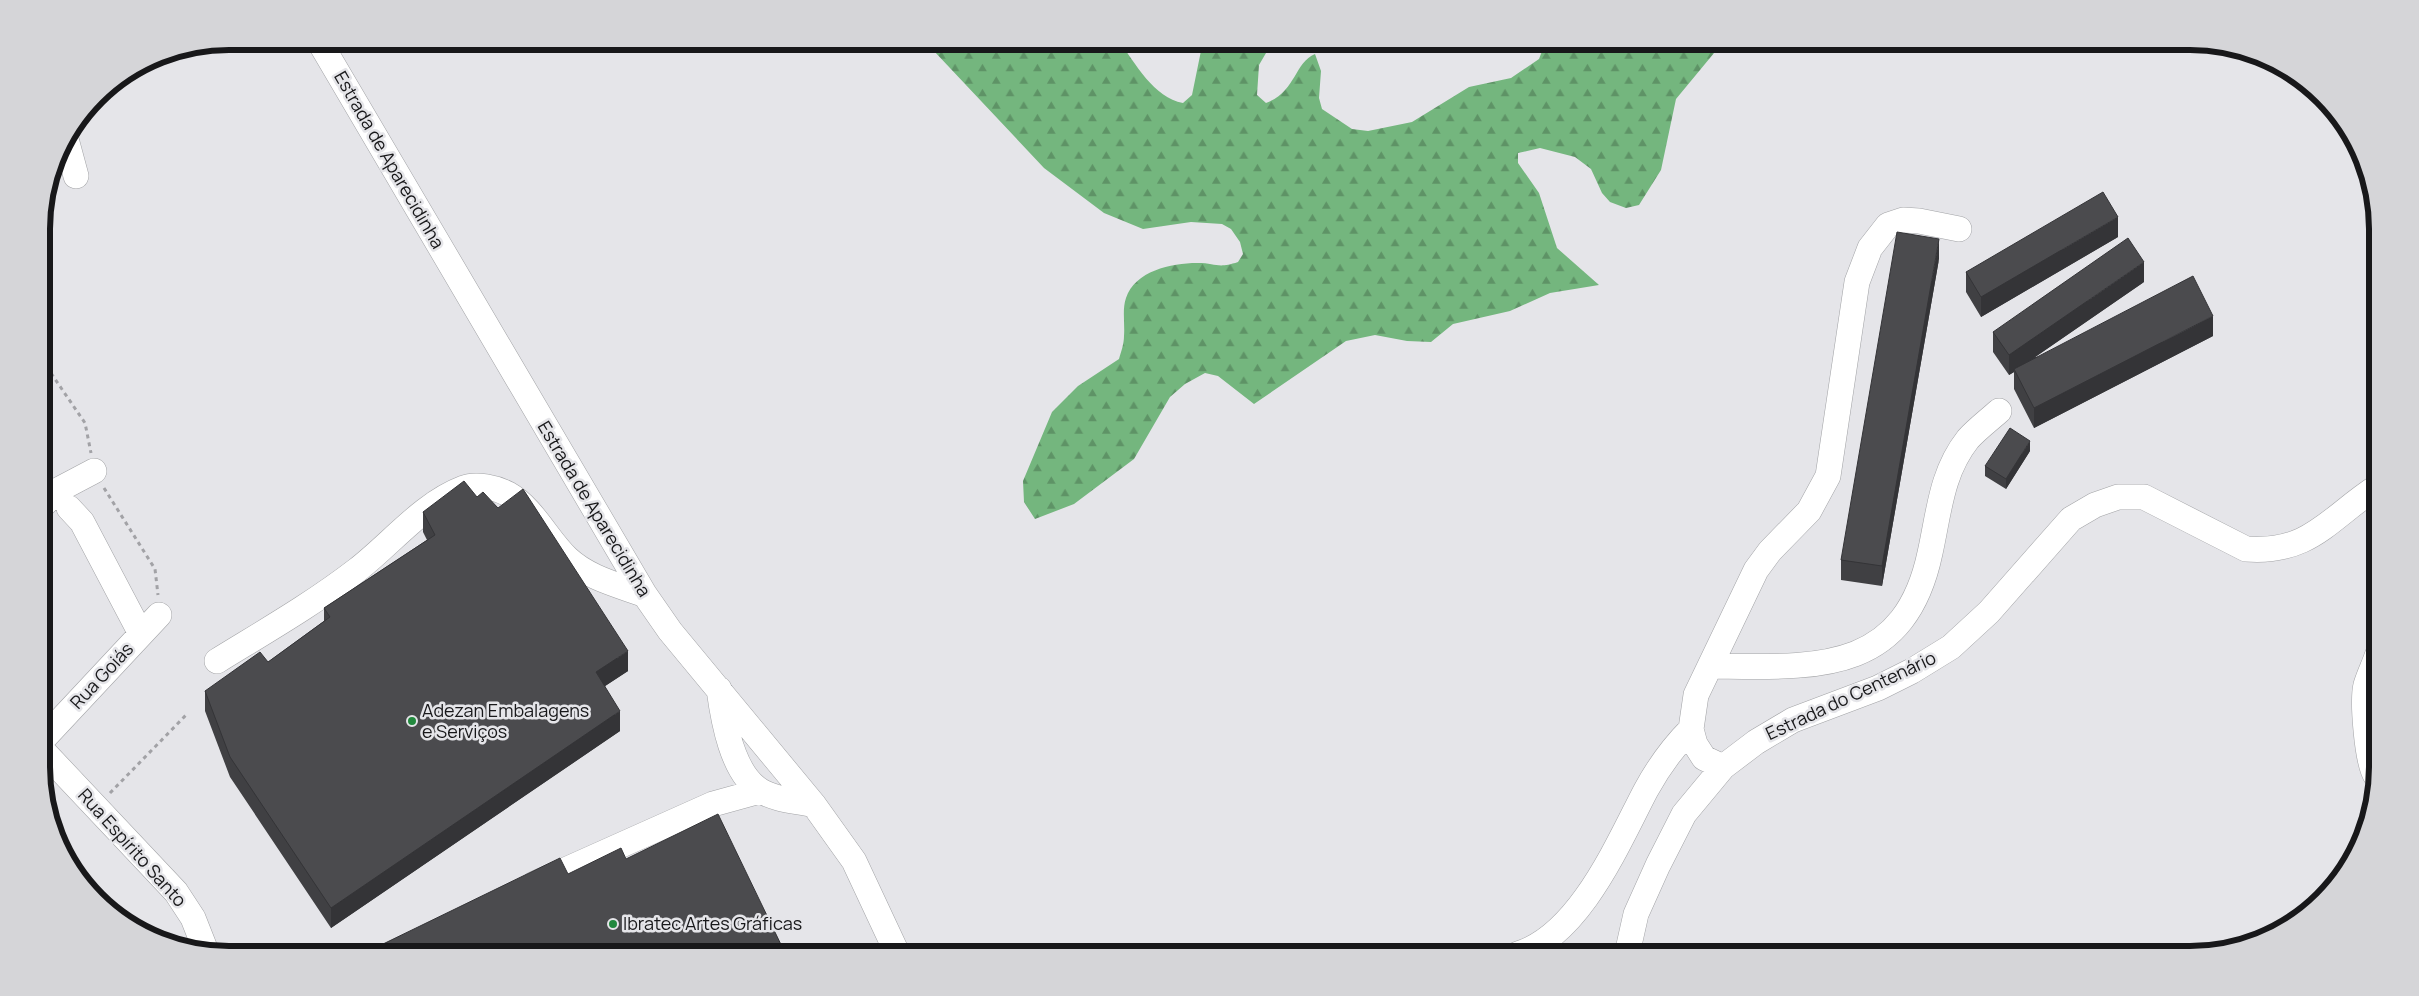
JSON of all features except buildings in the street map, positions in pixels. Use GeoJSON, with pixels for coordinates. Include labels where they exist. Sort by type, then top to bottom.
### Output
{"type":"FeatureCollection","features":[{"type":"Feature","properties":{"kind":"street","name":"Estrada de Aparecidinha"},"geometry":{"type":"LineString","coordinates":[[324,50],[645,595],[670,631],[814,805],[854,861],[894,946]]}},
{"type":"Feature","properties":{"kind":"street"},"geometry":{"type":"LineString","coordinates":[[69,149],[76,176]]}},
{"type":"Feature","properties":{"kind":"street"},"geometry":{"type":"LineString","coordinates":[[1722,767],[1704,758],[1695,744],[1691,730],[1696,695],[1756,570],[1770,551],[1809,511],[1828,476],[1857,282],[1870,248],[1888,225],[1903,220],[1959,229]]}},
{"type":"Feature","properties":{"kind":"street"},"geometry":{"type":"LineString","coordinates":[[1711,666],[1808,666],[1868,650],[1886,638],[1904,619],[1916,596],[1930,554],[1936,516],[1946,479],[1955,457],[1970,438],[1999,411]]}},
{"type":"Feature","properties":{"kind":"street"},"geometry":{"type":"LineString","coordinates":[[50,498],[58,490],[94,471]]}},
{"type":"Feature","properties":{"kind":"street"},"geometry":{"type":"LineString","coordinates":[[217,661],[306,605],[357,570],[441,498],[466,487],[491,487],[508,494],[520,504],[567,558],[589,574],[645,595]]}},
{"type":"Feature","properties":{"kind":"street","name":"Estrada do Centenário"},"geometry":{"type":"LineString","coordinates":[[1629,946],[1636,914],[1684,814],[1722,767],[1756,742],[1793,720],[1878,688],[1951,648],[1989,612],[2071,518],[2095,505],[2118,497],[2144,497],[2246,549],[2265,550],[2290,546],[2325,528],[2369,493]]}},
{"type":"Feature","properties":{"kind":"street"},"geometry":{"type":"LineString","coordinates":[[69,508],[82,522],[141,634]]}},
{"type":"Feature","properties":{"kind":"street","name":"Rua Goiás"},"geometry":{"type":"LineString","coordinates":[[50,732],[159,615]]}},
{"type":"Feature","properties":{"kind":"street"},"geometry":{"type":"LineString","coordinates":[[2369,678],[2366,686],[2367,745],[2369,755]]}},
{"type":"Feature","properties":{"kind":"street"},"geometry":{"type":"LineString","coordinates":[[719,689],[728,737],[740,764],[760,791],[780,798],[814,805]]}},
{"type":"Feature","properties":{"kind":"street"},"geometry":{"type":"LineString","coordinates":[[1536,946],[1552,935],[1572,915],[1600,877],[1663,763],[1676,744],[1691,730]]}},
{"type":"Feature","properties":{"kind":"street","name":"Rua Espírito Santo"},"geometry":{"type":"LineString","coordinates":[[50,759],[176,892],[193,918],[203,944]]}},
{"type":"Feature","properties":{"kind":"street"},"geometry":{"type":"LineString","coordinates":[[516,891],[690,813],[713,804],[760,791]]}},
{"type":"Feature","properties":{"kind":"path"},"geometry":{"type":"LineString","coordinates":[[97,807],[188,713]]}},
{"type":"Feature","properties":{"kind":"green space"},"geometry":{"type":"Polygon","coordinates":[[[933,50],[1125,50],[1154,87],[1173,100],[1183,103],[1192,95],[1201,50],[1268,50],[1259,65],[1257,95],[1266,103],[1283,92],[1308,58],[1315,54],[1321,71],[1319,98],[1322,109],[1352,129],[1368,131],[1412,122],[1469,87],[1511,78],[1539,59],[1542,50],[1717,50],[1676,99],[1661,170],[1639,205],[1626,208],[1610,202],[1602,193],[1591,169],[1575,157],[1540,148],[1518,153],[1518,163],[1539,193],[1557,248],[1599,285],[1550,293],[1510,311],[1453,324],[1431,342],[1407,341],[1375,335],[1346,341],[1254,404],[1218,376],[1205,373],[1185,384],[1170,397],[1134,459],[1074,504],[1035,519],[1024,502],[1023,481],[1052,412],[1078,386],[1119,359],[1124,339],[1125,302],[1137,281],[1155,270],[1165,267],[1187,263],[1226,265],[1238,262],[1243,254],[1240,242],[1231,229],[1222,224],[1191,222],[1143,229],[1104,213],[1044,168],[933,50]]]}},
{"type":"Feature","properties":{"kind":"place","name":"Adezan Embalagens e Serviços"},"geometry":{"type":"Point","coordinates":[412,721]}},
{"type":"Feature","properties":{"kind":"place","name":"Ibratec Artes Gráficas"},"geometry":{"type":"Point","coordinates":[613,924]}}]}
